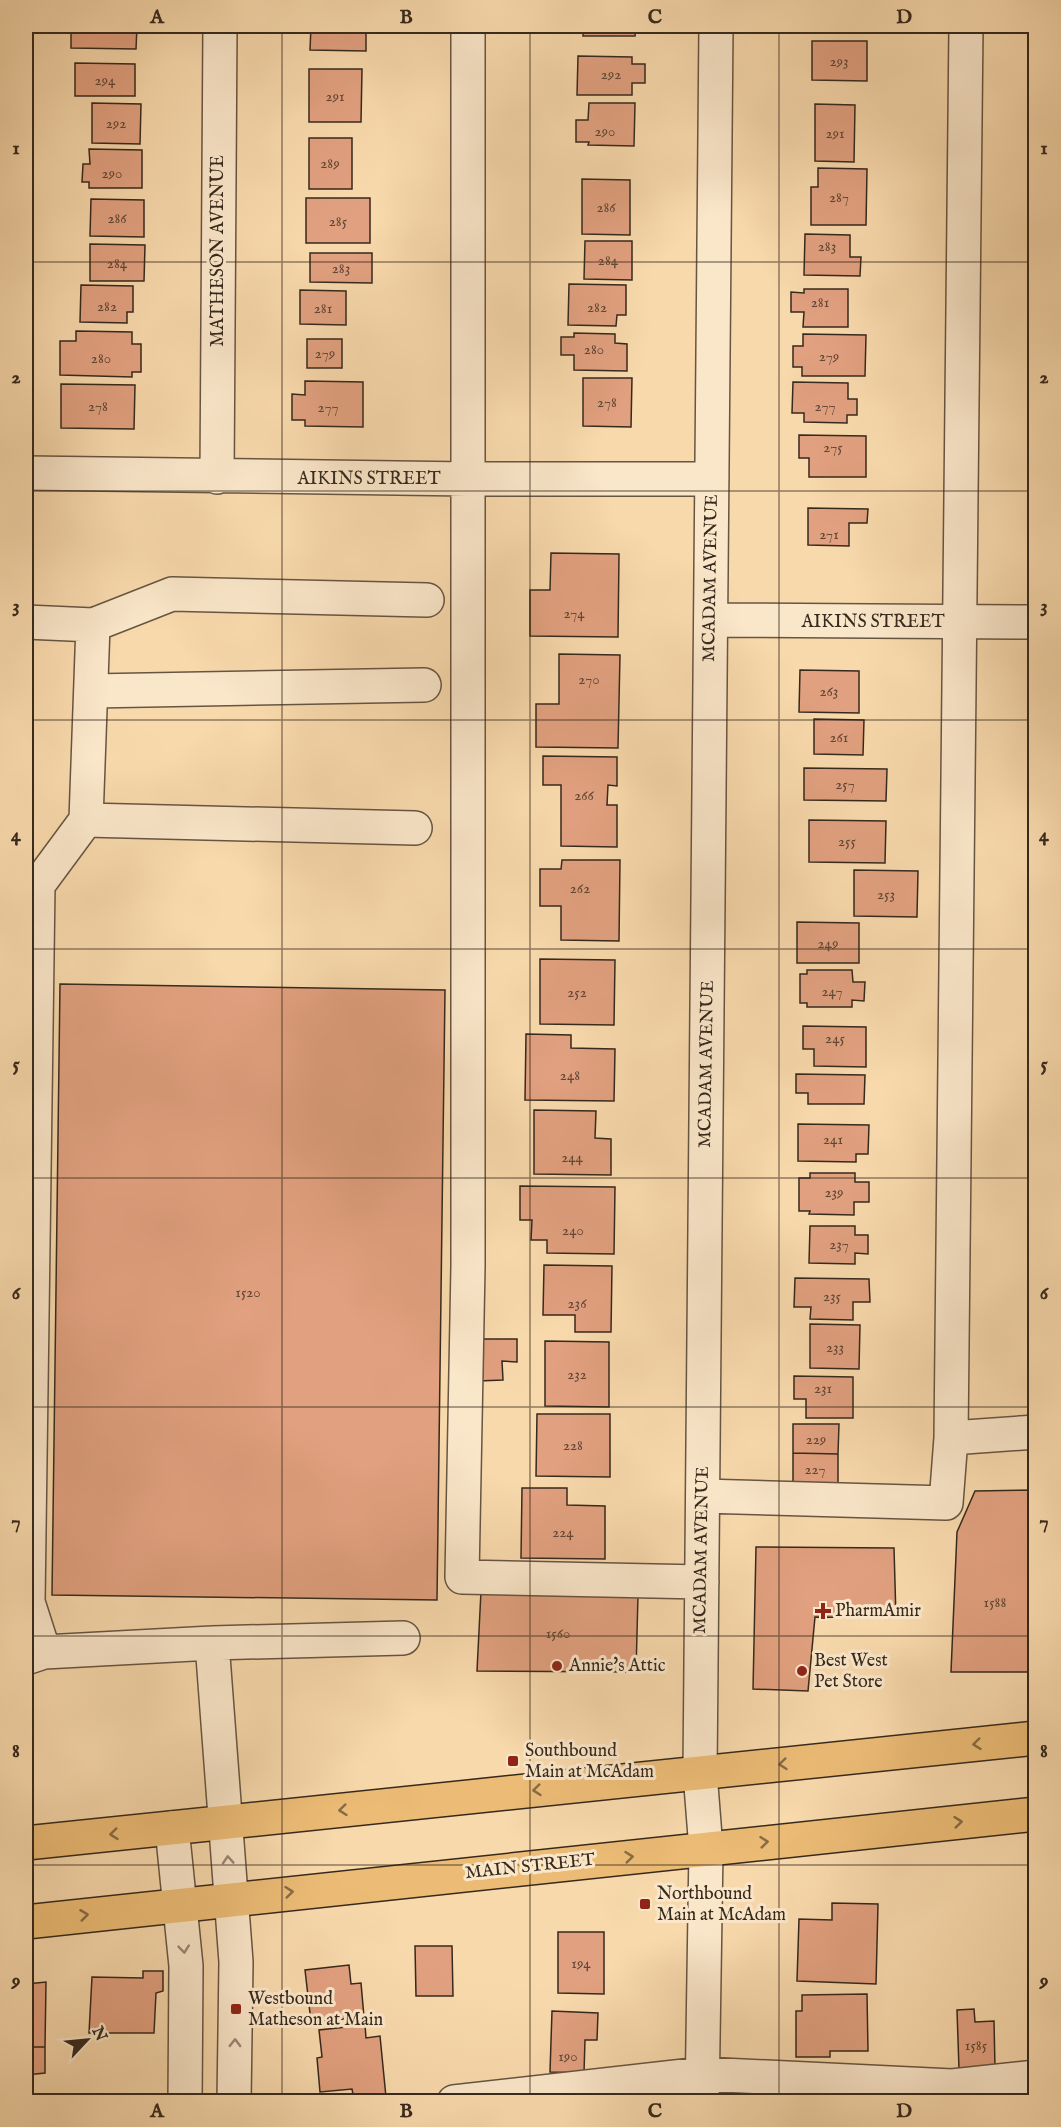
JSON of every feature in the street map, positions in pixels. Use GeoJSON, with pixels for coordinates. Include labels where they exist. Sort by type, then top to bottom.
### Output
{"type":"FeatureCollection","features":[{"type":"Feature","properties":{"kind":"main road"},"geometry":{"type":"LineString","coordinates":[[26,1843],[1035,1738]]}},
{"type":"Feature","properties":{"kind":"main road","name":"MAIN STREET"},"geometry":{"type":"LineString","coordinates":[[26,1922],[231,1898],[1035,1814]]}},
{"type":"Feature","properties":{"kind":"street","name":"MATHESON AVENUE"},"geometry":{"type":"LineString","coordinates":[[217,477],[220,26]]}},
{"type":"Feature","properties":{"kind":"street"},"geometry":{"type":"LineString","coordinates":[[468,26],[468,1266],[462,1577],[702,1582]]}},
{"type":"Feature","properties":{"kind":"street","name":"MCADAM AVENUE"},"geometry":{"type":"LineString","coordinates":[[702,2088],[706,1849],[700,1773],[716,26]]}},
{"type":"Feature","properties":{"kind":"street"},"geometry":{"type":"LineString","coordinates":[[703,1496],[946,1503],[951,1438],[966,26]]}},
{"type":"Feature","properties":{"kind":"street","name":"AIKINS STREET"},"geometry":{"type":"LineString","coordinates":[[26,473],[468,480],[712,479]]}},
{"type":"Feature","properties":{"kind":"street"},"geometry":{"type":"LineString","coordinates":[[26,622],[93,625],[172,594],[427,600]]}},
{"type":"Feature","properties":{"kind":"street","name":"AIKINS STREET"},"geometry":{"type":"LineString","coordinates":[[711,620],[1035,622]]}},
{"type":"Feature","properties":{"kind":"street"},"geometry":{"type":"LineString","coordinates":[[93,625],[86,820],[32,885],[28,1602],[35,1655],[212,1643],[403,1638]]}},
{"type":"Feature","properties":{"kind":"street"},"geometry":{"type":"LineString","coordinates":[[92,691],[423,685]]}},
{"type":"Feature","properties":{"kind":"street"},"geometry":{"type":"LineString","coordinates":[[86,820],[416,828]]}},
{"type":"Feature","properties":{"kind":"street"},"geometry":{"type":"LineString","coordinates":[[951,1438],[1035,1432]]}},
{"type":"Feature","properties":{"kind":"street"},"geometry":{"type":"LineString","coordinates":[[212,1643],[236,1962],[234,2102]]}},
{"type":"Feature","properties":{"kind":"street"},"geometry":{"type":"LineString","coordinates":[[172,1828],[186,1966],[185,2102]]}},
{"type":"Feature","properties":{"kind":"street"},"geometry":{"type":"LineString","coordinates":[[454,2102],[702,2088],[952,2094],[1035,2077]]}},
{"type":"Feature","properties":{"kind":"building"},"geometry":{"type":"Polygon","coordinates":[[[71,26],[137,26],[136,49],[71,48],[71,26]]]}},
{"type":"Feature","properties":{"kind":"building"},"geometry":{"type":"Polygon","coordinates":[[[311,26],[366,26],[366,51],[310,50],[311,26]]]}},
{"type":"Feature","properties":{"kind":"building"},"geometry":{"type":"Polygon","coordinates":[[[584,26],[636,26],[635,36],[583,36],[584,26]]]}},
{"type":"Feature","properties":{"kind":"building"},"geometry":{"type":"Polygon","coordinates":[[[812,41],[867,41],[867,81],[812,80],[812,41]]]}},
{"type":"Feature","properties":{"kind":"building"},"geometry":{"type":"Polygon","coordinates":[[[578,56],[632,57],[632,64],[645,64],[645,83],[632,83],[632,95],[577,95],[578,56]]]}},
{"type":"Feature","properties":{"kind":"building"},"geometry":{"type":"Polygon","coordinates":[[[75,63],[135,64],[135,96],[75,96],[75,63]]]}},
{"type":"Feature","properties":{"kind":"building"},"geometry":{"type":"Polygon","coordinates":[[[309,69],[362,69],[361,122],[309,122],[309,69]]]}},
{"type":"Feature","properties":{"kind":"building"},"geometry":{"type":"Polygon","coordinates":[[[92,103],[141,104],[140,144],[92,143],[92,103]]]}},
{"type":"Feature","properties":{"kind":"building"},"geometry":{"type":"Polygon","coordinates":[[[589,103],[635,103],[634,146],[588,145],[589,142],[576,142],[576,120],[588,120],[589,103]]]}},
{"type":"Feature","properties":{"kind":"building"},"geometry":{"type":"Polygon","coordinates":[[[815,104],[855,105],[854,162],[815,161],[815,104]]]}},
{"type":"Feature","properties":{"kind":"building"},"geometry":{"type":"Polygon","coordinates":[[[309,138],[352,138],[352,189],[309,189],[309,138]]]}},
{"type":"Feature","properties":{"kind":"building"},"geometry":{"type":"Polygon","coordinates":[[[89,149],[142,150],[142,188],[89,188],[89,182],[82,182],[83,164],[90,164],[89,149]]]}},
{"type":"Feature","properties":{"kind":"building"},"geometry":{"type":"Polygon","coordinates":[[[818,168],[867,169],[866,225],[811,225],[811,187],[818,187],[818,168]]]}},
{"type":"Feature","properties":{"kind":"building"},"geometry":{"type":"Polygon","coordinates":[[[582,179],[630,180],[630,235],[582,234],[582,179]]]}},
{"type":"Feature","properties":{"kind":"building"},"geometry":{"type":"Polygon","coordinates":[[[306,198],[370,198],[370,243],[306,243],[306,198]]]}},
{"type":"Feature","properties":{"kind":"building"},"geometry":{"type":"Polygon","coordinates":[[[91,199],[144,200],[144,237],[90,236],[91,199]]]}},
{"type":"Feature","properties":{"kind":"building"},"geometry":{"type":"Polygon","coordinates":[[[805,234],[850,235],[850,257],[861,257],[860,276],[804,275],[805,234]]]}},
{"type":"Feature","properties":{"kind":"building"},"geometry":{"type":"Polygon","coordinates":[[[585,241],[632,241],[632,280],[584,279],[585,241]]]}},
{"type":"Feature","properties":{"kind":"building"},"geometry":{"type":"Polygon","coordinates":[[[90,244],[145,245],[144,281],[90,281],[90,244]]]}},
{"type":"Feature","properties":{"kind":"building"},"geometry":{"type":"Polygon","coordinates":[[[310,253],[372,253],[372,283],[310,282],[310,253]]]}},
{"type":"Feature","properties":{"kind":"building"},"geometry":{"type":"Polygon","coordinates":[[[569,284],[626,285],[626,315],[617,315],[616,326],[568,325],[569,284]]]}},
{"type":"Feature","properties":{"kind":"building"},"geometry":{"type":"Polygon","coordinates":[[[81,285],[133,286],[133,312],[127,312],[127,323],[80,322],[81,285]]]}},
{"type":"Feature","properties":{"kind":"building"},"geometry":{"type":"Polygon","coordinates":[[[804,289],[848,289],[848,327],[803,327],[804,312],[791,312],[791,292],[804,293],[804,289]]]}},
{"type":"Feature","properties":{"kind":"building"},"geometry":{"type":"Polygon","coordinates":[[[300,290],[346,291],[346,325],[300,324],[300,290]]]}},
{"type":"Feature","properties":{"kind":"building"},"geometry":{"type":"Polygon","coordinates":[[[76,331],[132,332],[132,344],[141,344],[141,372],[132,372],[132,377],[60,375],[60,341],[76,341],[76,331]]]}},
{"type":"Feature","properties":{"kind":"building"},"geometry":{"type":"Polygon","coordinates":[[[574,333],[615,334],[615,343],[627,344],[627,371],[574,370],[574,355],[561,355],[561,337],[574,337],[574,333]]]}},
{"type":"Feature","properties":{"kind":"building"},"geometry":{"type":"Polygon","coordinates":[[[803,334],[866,335],[865,376],[802,376],[802,367],[793,367],[793,346],[803,346],[803,334]]]}},
{"type":"Feature","properties":{"kind":"building"},"geometry":{"type":"Polygon","coordinates":[[[307,339],[342,339],[342,368],[307,368],[307,339]]]}},
{"type":"Feature","properties":{"kind":"building"},"geometry":{"type":"Polygon","coordinates":[[[583,378],[632,378],[631,427],[583,426],[583,378]]]}},
{"type":"Feature","properties":{"kind":"building"},"geometry":{"type":"Polygon","coordinates":[[[305,381],[363,382],[363,427],[305,426],[305,420],[292,420],[292,394],[305,395],[305,381]]]}},
{"type":"Feature","properties":{"kind":"building"},"geometry":{"type":"Polygon","coordinates":[[[793,382],[848,383],[848,399],[857,399],[857,415],[847,415],[847,423],[804,422],[804,413],[792,413],[793,382]]]}},
{"type":"Feature","properties":{"kind":"building"},"geometry":{"type":"Polygon","coordinates":[[[61,384],[135,385],[134,429],[61,428],[61,384]]]}},
{"type":"Feature","properties":{"kind":"building"},"geometry":{"type":"Polygon","coordinates":[[[799,435],[866,436],[866,477],[809,477],[809,458],[799,458],[799,435]]]}},
{"type":"Feature","properties":{"kind":"building"},"geometry":{"type":"Polygon","coordinates":[[[808,508],[868,509],[867,523],[849,523],[849,546],[808,545],[808,508]]]}},
{"type":"Feature","properties":{"kind":"building"},"geometry":{"type":"Polygon","coordinates":[[[551,553],[619,554],[618,637],[530,636],[530,590],[550,590],[551,553]]]}},
{"type":"Feature","properties":{"kind":"building"},"geometry":{"type":"Polygon","coordinates":[[[559,654],[620,655],[618,748],[536,747],[536,704],[559,704],[559,654]]]}},
{"type":"Feature","properties":{"kind":"building"},"geometry":{"type":"Polygon","coordinates":[[[800,670],[859,671],[859,713],[799,712],[800,670]]]}},
{"type":"Feature","properties":{"kind":"building"},"geometry":{"type":"Polygon","coordinates":[[[814,719],[864,720],[863,755],[814,754],[814,719]]]}},
{"type":"Feature","properties":{"kind":"building"},"geometry":{"type":"Polygon","coordinates":[[[543,756],[617,757],[617,786],[608,785],[607,805],[617,805],[617,847],[561,846],[561,785],[543,785],[543,756]]]}},
{"type":"Feature","properties":{"kind":"building"},"geometry":{"type":"Polygon","coordinates":[[[804,768],[887,769],[886,801],[804,800],[804,768]]]}},
{"type":"Feature","properties":{"kind":"building"},"geometry":{"type":"Polygon","coordinates":[[[809,820],[886,821],[885,863],[809,862],[809,820]]]}},
{"type":"Feature","properties":{"kind":"building"},"geometry":{"type":"Polygon","coordinates":[[[562,860],[620,860],[619,941],[561,940],[561,906],[540,906],[540,869],[561,869],[562,860]]]}},
{"type":"Feature","properties":{"kind":"building"},"geometry":{"type":"Polygon","coordinates":[[[854,870],[918,871],[917,917],[854,916],[854,870]]]}},
{"type":"Feature","properties":{"kind":"building"},"geometry":{"type":"Polygon","coordinates":[[[797,922],[859,923],[859,963],[797,963],[797,922]]]}},
{"type":"Feature","properties":{"kind":"building"},"geometry":{"type":"Polygon","coordinates":[[[540,959],[615,960],[614,1025],[540,1024],[540,959]]]}},
{"type":"Feature","properties":{"kind":"building"},"geometry":{"type":"Polygon","coordinates":[[[807,970],[852,970],[853,982],[865,982],[864,1001],[852,1000],[852,1007],[807,1007],[807,1003],[800,1003],[800,974],[807,974],[807,970]]]}},
{"type":"Feature","properties":{"kind":"building"},"geometry":{"type":"Polygon","coordinates":[[[60,984],[445,990],[437,1600],[52,1595],[60,984]]]}},
{"type":"Feature","properties":{"kind":"building"},"geometry":{"type":"Polygon","coordinates":[[[803,1026],[866,1027],[866,1067],[814,1066],[814,1049],[803,1049],[803,1026]]]}},
{"type":"Feature","properties":{"kind":"building"},"geometry":{"type":"Polygon","coordinates":[[[526,1034],[571,1035],[571,1048],[615,1049],[614,1101],[525,1100],[526,1034]]]}},
{"type":"Feature","properties":{"kind":"building"},"geometry":{"type":"Polygon","coordinates":[[[796,1074],[865,1075],[864,1104],[808,1104],[808,1093],[796,1093],[796,1074]]]}},
{"type":"Feature","properties":{"kind":"building"},"geometry":{"type":"Polygon","coordinates":[[[534,1110],[596,1111],[595,1138],[611,1139],[611,1175],[534,1174],[534,1110]]]}},
{"type":"Feature","properties":{"kind":"building"},"geometry":{"type":"Polygon","coordinates":[[[798,1124],[869,1125],[868,1154],[856,1154],[856,1162],[798,1161],[798,1124]]]}},
{"type":"Feature","properties":{"kind":"building"},"geometry":{"type":"Polygon","coordinates":[[[810,1173],[855,1173],[855,1182],[869,1182],[869,1202],[854,1202],[854,1215],[809,1214],[810,1211],[799,1211],[799,1178],[810,1178],[810,1173]]]}},
{"type":"Feature","properties":{"kind":"building"},"geometry":{"type":"Polygon","coordinates":[[[520,1186],[615,1187],[614,1254],[547,1253],[547,1240],[531,1240],[532,1220],[520,1220],[520,1186]]]}},
{"type":"Feature","properties":{"kind":"building"},"geometry":{"type":"Polygon","coordinates":[[[810,1226],[855,1226],[855,1235],[868,1235],[868,1254],[855,1253],[855,1264],[809,1263],[810,1226]]]}},
{"type":"Feature","properties":{"kind":"building"},"geometry":{"type":"Polygon","coordinates":[[[544,1265],[612,1266],[611,1332],[575,1332],[575,1315],[543,1315],[544,1265]]]}},
{"type":"Feature","properties":{"kind":"building"},"geometry":{"type":"Polygon","coordinates":[[[795,1278],[869,1279],[870,1302],[853,1302],[853,1320],[810,1319],[811,1307],[794,1307],[795,1278]]]}},
{"type":"Feature","properties":{"kind":"building"},"geometry":{"type":"Polygon","coordinates":[[[810,1324],[860,1325],[859,1369],[810,1368],[810,1324]]]}},
{"type":"Feature","properties":{"kind":"building"},"geometry":{"type":"Polygon","coordinates":[[[476,1339],[517,1339],[517,1362],[502,1361],[503,1380],[478,1381],[476,1339]]]}},
{"type":"Feature","properties":{"kind":"building"},"geometry":{"type":"Polygon","coordinates":[[[545,1341],[609,1342],[609,1407],[545,1406],[545,1341]]]}},
{"type":"Feature","properties":{"kind":"building"},"geometry":{"type":"Polygon","coordinates":[[[794,1376],[853,1377],[853,1418],[806,1418],[806,1399],[794,1399],[794,1376]]]}},
{"type":"Feature","properties":{"kind":"building"},"geometry":{"type":"Polygon","coordinates":[[[537,1414],[610,1414],[610,1477],[536,1476],[537,1414]]]}},
{"type":"Feature","properties":{"kind":"building"},"geometry":{"type":"Polygon","coordinates":[[[793,1424],[839,1424],[838,1454],[793,1453],[793,1424]]]}},
{"type":"Feature","properties":{"kind":"building"},"geometry":{"type":"Polygon","coordinates":[[[793,1453],[838,1454],[838,1484],[793,1483],[793,1453]]]}},
{"type":"Feature","properties":{"kind":"building"},"geometry":{"type":"Polygon","coordinates":[[[522,1488],[567,1488],[567,1505],[605,1506],[605,1559],[521,1558],[522,1488]]]}},
{"type":"Feature","properties":{"kind":"building"},"geometry":{"type":"Polygon","coordinates":[[[1036,1490],[1036,1672],[951,1672],[957,1532],[975,1491],[1036,1490]]]}},
{"type":"Feature","properties":{"kind":"building"},"geometry":{"type":"Polygon","coordinates":[[[756,1547],[894,1548],[896,1618],[815,1617],[808,1691],[753,1689],[756,1547]]]}},
{"type":"Feature","properties":{"kind":"building"},"geometry":{"type":"Polygon","coordinates":[[[481,1591],[638,1595],[636,1672],[477,1671],[481,1591]]]}},
{"type":"Feature","properties":{"kind":"building"},"geometry":{"type":"Polygon","coordinates":[[[1031,1881],[1036,1881],[1036,1990],[1032,1990],[1031,1881]]]}},
{"type":"Feature","properties":{"kind":"building"},"geometry":{"type":"Polygon","coordinates":[[[832,1903],[878,1904],[876,1984],[797,1981],[799,1919],[832,1920],[832,1903]]]}},
{"type":"Feature","properties":{"kind":"building"},"geometry":{"type":"Polygon","coordinates":[[[558,1932],[604,1932],[604,1994],[558,1993],[558,1932]]]}},
{"type":"Feature","properties":{"kind":"building"},"geometry":{"type":"Polygon","coordinates":[[[415,1946],[452,1946],[453,1996],[416,1996],[415,1946]]]}},
{"type":"Feature","properties":{"kind":"building"},"geometry":{"type":"Polygon","coordinates":[[[349,1965],[351,1984],[361,1983],[364,2017],[311,2022],[305,1970],[349,1965]]]}},
{"type":"Feature","properties":{"kind":"building"},"geometry":{"type":"Polygon","coordinates":[[[143,1971],[163,1971],[163,1991],[156,1993],[154,2033],[89,2033],[92,1977],[143,1978],[143,1971]]]}},
{"type":"Feature","properties":{"kind":"building"},"geometry":{"type":"Polygon","coordinates":[[[46,1982],[45,2047],[26,2047],[26,1984],[46,1982]]]}},
{"type":"Feature","properties":{"kind":"building"},"geometry":{"type":"Polygon","coordinates":[[[867,1994],[868,2051],[830,2051],[830,2057],[796,2057],[796,2011],[802,2011],[802,1995],[867,1994]]]}},
{"type":"Feature","properties":{"kind":"building"},"geometry":{"type":"Polygon","coordinates":[[[974,2009],[975,2022],[994,2021],[995,2068],[959,2069],[957,2010],[974,2009]]]}},
{"type":"Feature","properties":{"kind":"building"},"geometry":{"type":"Polygon","coordinates":[[[552,2011],[598,2013],[597,2040],[585,2040],[584,2073],[550,2072],[552,2011]]]}},
{"type":"Feature","properties":{"kind":"building"},"geometry":{"type":"Polygon","coordinates":[[[365,2025],[366,2038],[380,2036],[386,2097],[354,2100],[352,2089],[320,2092],[317,2058],[322,2057],[319,2030],[365,2025]]]}},
{"type":"Feature","properties":{"kind":"building"},"geometry":{"type":"Polygon","coordinates":[[[26,2047],[45,2047],[45,2073],[26,2075],[26,2047]]]}},
{"type":"Feature","properties":{"kind":"place","name":"PharmAmir"},"geometry":{"type":"Point","coordinates":[823,1611]}},
{"type":"Feature","properties":{"kind":"place","name":"Annie's Attic"},"geometry":{"type":"Point","coordinates":[557,1666]}},
{"type":"Feature","properties":{"kind":"place","name":"Best West Pet Store"},"geometry":{"type":"Point","coordinates":[802,1671]}},
{"type":"Feature","properties":{"kind":"place","name":"Southbound Main at McAdam"},"geometry":{"type":"Point","coordinates":[513,1761]}},
{"type":"Feature","properties":{"kind":"place","name":"Northbound Main at McAdam"},"geometry":{"type":"Point","coordinates":[645,1904]}},
{"type":"Feature","properties":{"kind":"place","name":"Westbound Matheson at Main"},"geometry":{"type":"Point","coordinates":[236,2009]}}]}
